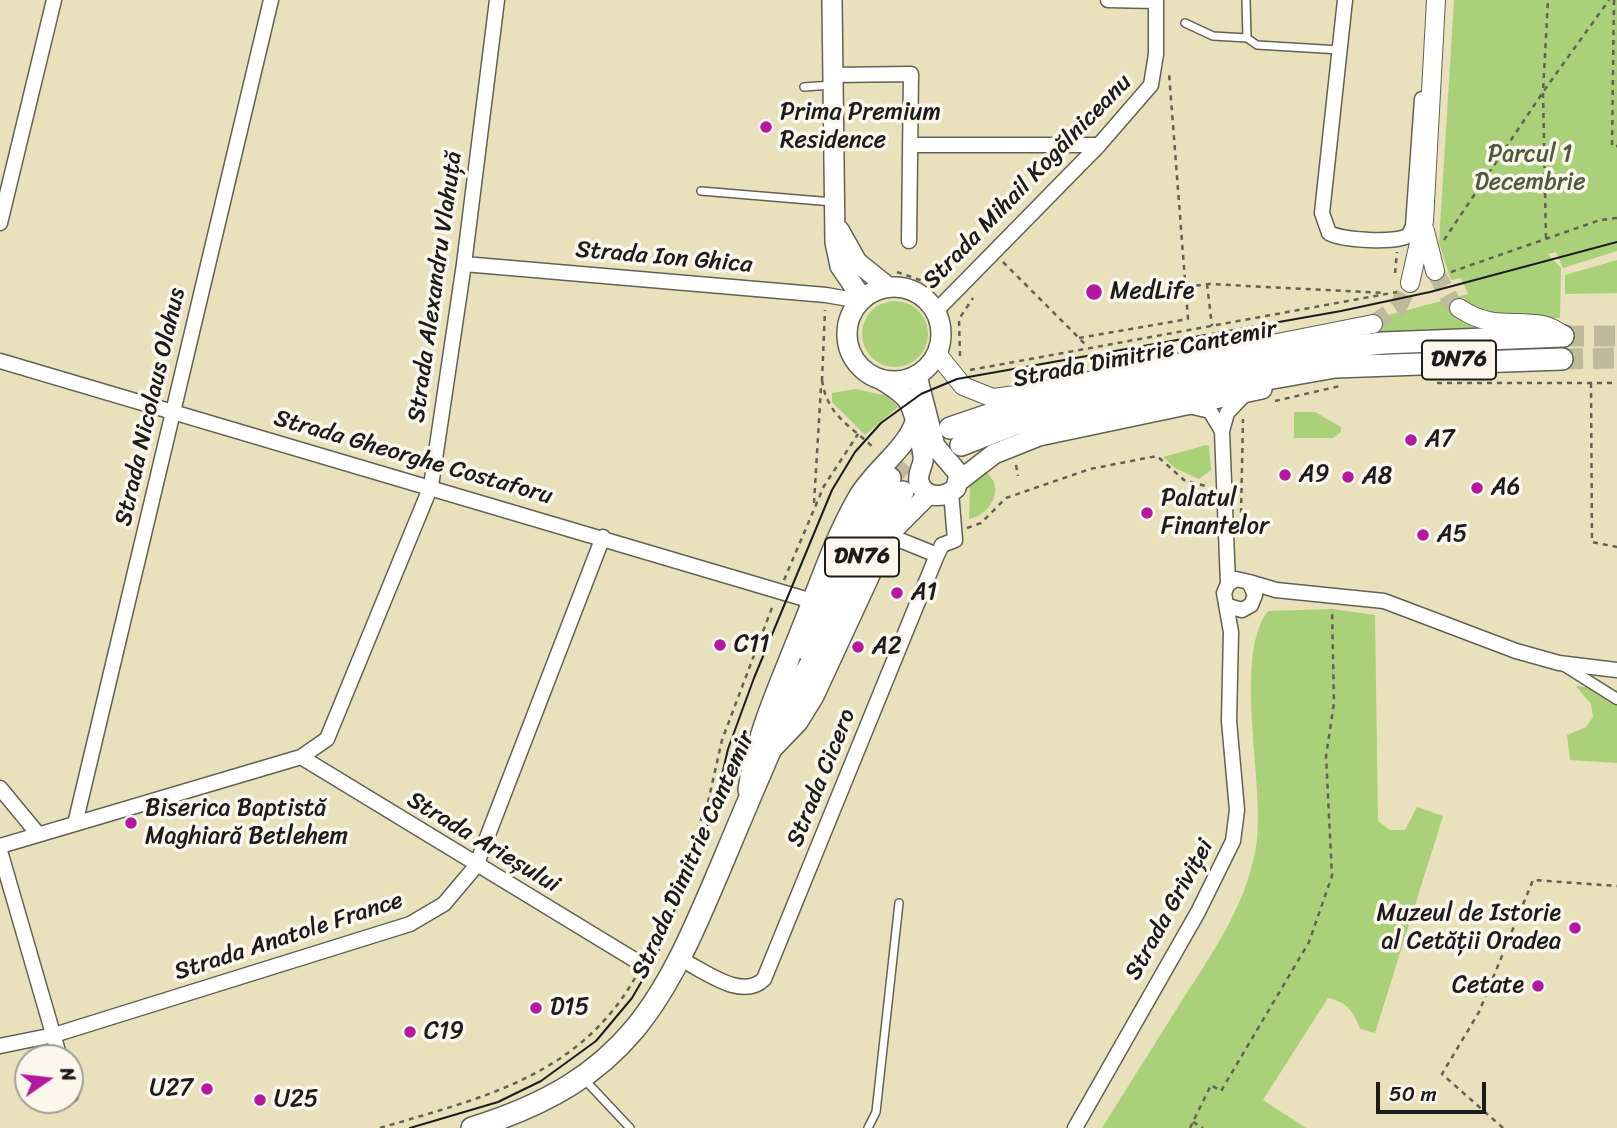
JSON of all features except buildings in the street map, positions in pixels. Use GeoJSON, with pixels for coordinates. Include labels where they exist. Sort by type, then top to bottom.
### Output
{"type":"FeatureCollection","features":[{"type":"Feature","properties":{"kind":"main road"},"geometry":{"type":"LineString","coordinates":[[832,0],[834,209],[840,266],[861,300]]}},
{"type":"Feature","properties":{"kind":"main road"},"geometry":{"type":"LineString","coordinates":[[834,209],[852,256],[904,288],[919,294],[936,311],[942,333],[937,355],[917,376],[903,380],[883,380]]}},
{"type":"Feature","properties":{"kind":"main road"},"geometry":{"type":"LineString","coordinates":[[889,279],[861,300],[848,321],[848,344],[858,365],[883,380],[909,402],[923,456],[919,481],[944,491]]}},
{"type":"Feature","properties":{"kind":"main road","name":"DN76"},"geometry":{"type":"LineString","coordinates":[[1346,365],[1494,338],[1563,336]]}},
{"type":"Feature","properties":{"kind":"main road","name":"DN76"},"geometry":{"type":"LineString","coordinates":[[1346,365],[1562,359]]}},
{"type":"Feature","properties":{"kind":"main road"},"geometry":{"type":"LineString","coordinates":[[769,752],[798,722],[814,696],[877,558],[890,536],[993,454],[1039,436],[1246,393],[1308,378],[1346,365]]}},
{"type":"Feature","properties":{"kind":"main road","name":"Strada Dimitrie Cantemir"},"geometry":{"type":"LineString","coordinates":[[1346,365],[956,436],[1005,408],[1198,371],[1346,365]]}},
{"type":"Feature","properties":{"kind":"main road"},"geometry":{"type":"LineString","coordinates":[[917,376],[935,446],[958,470],[944,491]]}},
{"type":"Feature","properties":{"kind":"main road"},"geometry":{"type":"LineString","coordinates":[[747,806],[757,751],[813,601],[857,498],[878,468],[908,435],[915,422]]}},
{"type":"Feature","properties":{"kind":"main road","name":"Strada Dimitrie Cantemir"},"geometry":{"type":"LineString","coordinates":[[472,1128],[525,1110],[583,1078],[615,1050],[654,1005],[682,960],[804,674],[816,625],[845,554],[897,485]]}},
{"type":"Feature","properties":{"kind":"street"},"geometry":{"type":"LineString","coordinates":[[0,223],[54,0]]}},
{"type":"Feature","properties":{"kind":"street","name":"Strada Nicolaus Olahus"},"geometry":{"type":"LineString","coordinates":[[75,824],[271,0]]}},
{"type":"Feature","properties":{"kind":"street","name":"Strada Alexandru Vlahuță"},"geometry":{"type":"LineString","coordinates":[[301,757],[327,738],[430,486],[464,264],[497,0]]}},
{"type":"Feature","properties":{"kind":"street"},"geometry":{"type":"LineString","coordinates":[[1108,0],[1156,0]]}},
{"type":"Feature","properties":{"kind":"street","name":"Strada Mihail Kogălniceanu"},"geometry":{"type":"LineString","coordinates":[[936,311],[1100,145],[1152,85],[1156,54],[1156,0]]}},
{"type":"Feature","properties":{"kind":"street"},"geometry":{"type":"LineString","coordinates":[[1345,0],[1322,221],[1325,230],[1334,236],[1395,240],[1407,237],[1413,226],[1424,80],[1431,66]]}},
{"type":"Feature","properties":{"kind":"street"},"geometry":{"type":"LineString","coordinates":[[1406,287],[1424,221],[1436,0]]}},
{"type":"Feature","properties":{"kind":"street"},"geometry":{"type":"LineString","coordinates":[[833,80],[911,74],[909,241]]}},
{"type":"Feature","properties":{"kind":"street"},"geometry":{"type":"LineString","coordinates":[[910,145],[1100,145]]}},
{"type":"Feature","properties":{"kind":"street"},"geometry":{"type":"LineString","coordinates":[[1424,221],[1446,272]]}},
{"type":"Feature","properties":{"kind":"street","name":"Strada Ion Ghica"},"geometry":{"type":"LineString","coordinates":[[464,264],[861,300]]}},
{"type":"Feature","properties":{"kind":"street"},"geometry":{"type":"LineString","coordinates":[[1459,308],[1489,321],[1554,328],[1563,336]]}},
{"type":"Feature","properties":{"kind":"street"},"geometry":{"type":"LineString","coordinates":[[937,355],[963,386],[993,398],[1031,393],[1373,324]]}},
{"type":"Feature","properties":{"kind":"street","name":"Strada Gheorghe Costaforu"},"geometry":{"type":"LineString","coordinates":[[0,361],[813,601]]}},
{"type":"Feature","properties":{"kind":"street"},"geometry":{"type":"LineString","coordinates":[[1176,363],[1198,371]]}},
{"type":"Feature","properties":{"kind":"street"},"geometry":{"type":"LineString","coordinates":[[1231,654],[1228,606],[1224,593],[1228,584],[1228,541],[1223,506],[1222,431],[1227,413],[1246,393]]}},
{"type":"Feature","properties":{"kind":"street"},"geometry":{"type":"LineString","coordinates":[[1188,406],[1210,411],[1222,431]]}},
{"type":"Feature","properties":{"kind":"street"},"geometry":{"type":"LineString","coordinates":[[890,536],[937,555],[953,532],[944,491]]}},
{"type":"Feature","properties":{"kind":"street","name":"Strada Anatole France"},"geometry":{"type":"LineString","coordinates":[[0,1046],[54,1035],[410,925],[444,904],[476,866],[603,537]]}},
{"type":"Feature","properties":{"kind":"street"},"geometry":{"type":"LineString","coordinates":[[1228,541],[1255,595],[1231,654]]}},
{"type":"Feature","properties":{"kind":"street","name":"Strada Cicero"},"geometry":{"type":"LineString","coordinates":[[682,960],[741,988],[754,987],[764,979],[937,555]]}},
{"type":"Feature","properties":{"kind":"street"},"geometry":{"type":"LineString","coordinates":[[1228,584],[1236,579],[1295,593],[1384,601],[1516,651],[1559,663],[1617,670]]}},
{"type":"Feature","properties":{"kind":"street"},"geometry":{"type":"LineString","coordinates":[[1228,606],[1237,610],[1295,593]]}},
{"type":"Feature","properties":{"kind":"street","name":"Strada Griviței"},"geometry":{"type":"LineString","coordinates":[[1075,1128],[1230,852],[1237,810],[1229,721],[1231,654]]}},
{"type":"Feature","properties":{"kind":"street"},"geometry":{"type":"LineString","coordinates":[[1559,663],[1617,699]]}},
{"type":"Feature","properties":{"kind":"street"},"geometry":{"type":"LineString","coordinates":[[56,1044],[0,848],[38,834],[301,757]]}},
{"type":"Feature","properties":{"kind":"street","name":"Strada Arieșului"},"geometry":{"type":"LineString","coordinates":[[301,757],[476,866],[643,965]]}},
{"type":"Feature","properties":{"kind":"street"},"geometry":{"type":"LineString","coordinates":[[0,788],[38,834]]}},
{"type":"Feature","properties":{"kind":"lane"},"geometry":{"type":"LineString","coordinates":[[1247,0],[1247,38]]}},
{"type":"Feature","properties":{"kind":"lane"},"geometry":{"type":"LineString","coordinates":[[1185,23],[1213,36],[1247,38],[1257,45],[1340,50]]}},
{"type":"Feature","properties":{"kind":"lane"},"geometry":{"type":"LineString","coordinates":[[804,87],[833,80]]}},
{"type":"Feature","properties":{"kind":"lane"},"geometry":{"type":"LineString","coordinates":[[701,191],[834,209]]}},
{"type":"Feature","properties":{"kind":"lane"},"geometry":{"type":"LineString","coordinates":[[868,1128],[876,1112],[899,903]]}},
{"type":"Feature","properties":{"kind":"lane"},"geometry":{"type":"LineString","coordinates":[[583,1078],[629,1128]]}},
{"type":"Feature","properties":{"kind":"path"},"geometry":{"type":"LineString","coordinates":[[1546,238],[1543,92],[1548,0]]}},
{"type":"Feature","properties":{"kind":"path"},"geometry":{"type":"LineString","coordinates":[[1447,249],[1444,239],[1609,0]]}},
{"type":"Feature","properties":{"kind":"path"},"geometry":{"type":"LineString","coordinates":[[1614,0],[1612,146],[1617,146]]}},
{"type":"Feature","properties":{"kind":"path"},"geometry":{"type":"LineString","coordinates":[[1079,338],[1188,318],[1168,66]]}},
{"type":"Feature","properties":{"kind":"path"},"geometry":{"type":"LineString","coordinates":[[1446,272],[1600,220],[1617,218]]}},
{"type":"Feature","properties":{"kind":"path"},"geometry":{"type":"LineString","coordinates":[[1392,293],[1395,240]]}},
{"type":"Feature","properties":{"kind":"path"},"geometry":{"type":"LineString","coordinates":[[994,252],[1087,346]]}},
{"type":"Feature","properties":{"kind":"path"},"geometry":{"type":"LineString","coordinates":[[1446,272],[1450,260]]}},
{"type":"Feature","properties":{"kind":"path"},"geometry":{"type":"LineString","coordinates":[[889,279],[943,288],[949,284]]}},
{"type":"Feature","properties":{"kind":"path"},"geometry":{"type":"LineString","coordinates":[[1207,284],[1212,326]]}},
{"type":"Feature","properties":{"kind":"path"},"geometry":{"type":"LineString","coordinates":[[1186,287],[1209,284],[1392,293]]}},
{"type":"Feature","properties":{"kind":"path"},"geometry":{"type":"LineString","coordinates":[[973,298],[959,319],[960,358],[970,370],[1087,346],[1392,293],[1406,287]]}},
{"type":"Feature","properties":{"kind":"path"},"geometry":{"type":"LineString","coordinates":[[813,506],[826,295]]}},
{"type":"Feature","properties":{"kind":"path"},"geometry":{"type":"LineString","coordinates":[[1265,405],[1346,365]]}},
{"type":"Feature","properties":{"kind":"path"},"geometry":{"type":"LineString","coordinates":[[380,1128],[489,1096],[539,1073],[597,1028],[629,988],[643,965],[708,802],[722,740],[813,506],[838,461],[858,434],[832,411],[824,397],[822,380]]}},
{"type":"Feature","properties":{"kind":"path"},"geometry":{"type":"LineString","coordinates":[[1434,383],[1617,383]]}},
{"type":"Feature","properties":{"kind":"path"},"geometry":{"type":"LineString","coordinates":[[1591,383],[1592,542],[1617,547]]}},
{"type":"Feature","properties":{"kind":"path"},"geometry":{"type":"LineString","coordinates":[[1240,520],[1243,482],[1240,431],[1244,416]]}},
{"type":"Feature","properties":{"kind":"path"},"geometry":{"type":"LineString","coordinates":[[953,532],[981,523],[1006,498],[1090,469],[1157,456],[1184,480],[1209,487],[1211,499]]}},
{"type":"Feature","properties":{"kind":"path"},"geometry":{"type":"LineString","coordinates":[[1190,1128],[1211,1085],[1221,1091],[1310,942],[1332,876],[1326,756],[1334,703],[1330,595]]}},
{"type":"Feature","properties":{"kind":"path"},"geometry":{"type":"LineString","coordinates":[[1503,1128],[1442,1074],[1479,1012],[1533,880],[1617,886]]}},
{"type":"Feature","properties":{"kind":"path"},"geometry":{"type":"LineString","coordinates":[[1193,1122],[1203,1128]]}},
{"type":"Feature","properties":{"kind":"green space","name":"Parcul 1 Decembrie"},"geometry":{"type":"Polygon","coordinates":[[[1454,0],[1617,0],[1617,251],[1563,268],[1556,252],[1548,254],[1561,268],[1560,318],[1499,314],[1464,301],[1454,313],[1474,324],[1475,332],[1377,335],[1373,319],[1468,294],[1461,278],[1451,280],[1439,243],[1454,0]]]}},
{"type":"Feature","properties":{"kind":"green space"},"geometry":{"type":"Polygon","coordinates":[[[1617,260],[1617,293],[1565,294],[1565,275],[1617,260]]]}},
{"type":"Feature","properties":{"kind":"green space"},"geometry":{"type":"Polygon","coordinates":[[[895,301],[918,311],[928,334],[918,357],[895,367],[872,357],[862,334],[872,311],[895,301]]]}},
{"type":"Feature","properties":{"kind":"green space"},"geometry":{"type":"Polygon","coordinates":[[[855,389],[888,396],[898,407],[865,435],[832,402],[832,393],[855,389]]]}},
{"type":"Feature","properties":{"kind":"green space"},"geometry":{"type":"Polygon","coordinates":[[[1294,412],[1315,412],[1341,427],[1341,432],[1333,438],[1294,438],[1294,412]]]}},
{"type":"Feature","properties":{"kind":"green space"},"geometry":{"type":"Polygon","coordinates":[[[1209,446],[1211,470],[1199,479],[1175,468],[1163,457],[1209,446]]]}},
{"type":"Feature","properties":{"kind":"green space"},"geometry":{"type":"Polygon","coordinates":[[[983,472],[993,479],[993,501],[983,513],[969,519],[970,483],[983,472]]]}},
{"type":"Feature","properties":{"kind":"green space"},"geometry":{"type":"Polygon","coordinates":[[[1332,609],[1375,615],[1378,821],[1390,830],[1405,830],[1417,807],[1443,816],[1375,1033],[1360,1029],[1349,1009],[1328,998],[1263,1100],[1306,1128],[1102,1128],[1228,926],[1253,863],[1258,815],[1251,688],[1252,658],[1258,631],[1268,611],[1332,609]]]}},
{"type":"Feature","properties":{"kind":"green space"},"geometry":{"type":"Polygon","coordinates":[[[1576,686],[1617,690],[1617,763],[1570,760],[1567,735],[1586,727],[1593,717],[1591,704],[1576,686]]]}},
{"type":"Feature","properties":{"kind":"tunnel"},"geometry":{"type":"LineString","coordinates":[[1435,271],[1451,301],[1459,308]]}},
{"type":"Feature","properties":{"kind":"tunnel"},"geometry":{"type":"LineString","coordinates":[[1373,324],[1398,307],[1410,283]]}},
{"type":"Feature","properties":{"kind":"tunnel"},"geometry":{"type":"LineString","coordinates":[[1563,336],[1617,336]]}},
{"type":"Feature","properties":{"kind":"tunnel"},"geometry":{"type":"LineString","coordinates":[[1562,359],[1617,358]]}},
{"type":"Feature","properties":{"kind":"tunnel"},"geometry":{"type":"LineString","coordinates":[[890,478],[911,454],[936,436]]}},
{"type":"Feature","properties":{"kind":"tram line"},"geometry":{"type":"LineString","coordinates":[[410,1128],[498,1102],[541,1081],[596,1041],[632,998],[657,955],[715,805],[728,749],[754,678],[832,490],[855,452],[881,423],[921,394],[957,379],[1341,311],[1430,292],[1617,242]]}},
{"type":"Feature","properties":{"kind":"place","name":"Prima Premium Residence"},"geometry":{"type":"Point","coordinates":[766,127]}},
{"type":"Feature","properties":{"kind":"place","name":"MedLife"},"geometry":{"type":"Point","coordinates":[1094,292]}},
{"type":"Feature","properties":{"kind":"place","name":"A7"},"geometry":{"type":"Point","coordinates":[1411,440]}},
{"type":"Feature","properties":{"kind":"place","name":"A9"},"geometry":{"type":"Point","coordinates":[1285,475]}},
{"type":"Feature","properties":{"kind":"place","name":"A8"},"geometry":{"type":"Point","coordinates":[1348,477]}},
{"type":"Feature","properties":{"kind":"place","name":"A6"},"geometry":{"type":"Point","coordinates":[1477,488]}},
{"type":"Feature","properties":{"kind":"place","name":"Palatul Finantelor"},"geometry":{"type":"Point","coordinates":[1147,513]}},
{"type":"Feature","properties":{"kind":"place","name":"A5"},"geometry":{"type":"Point","coordinates":[1423,535]}},
{"type":"Feature","properties":{"kind":"place","name":"A1"},"geometry":{"type":"Point","coordinates":[897,593]}},
{"type":"Feature","properties":{"kind":"place","name":"C11"},"geometry":{"type":"Point","coordinates":[720,645]}},
{"type":"Feature","properties":{"kind":"place","name":"A2"},"geometry":{"type":"Point","coordinates":[858,647]}},
{"type":"Feature","properties":{"kind":"place","name":"Biserica Baptistă Maghiară Betlehem"},"geometry":{"type":"Point","coordinates":[131,823]}},
{"type":"Feature","properties":{"kind":"place","name":"Muzeul de Istorie al Cetății Oradea"},"geometry":{"type":"Point","coordinates":[1575,928]}},
{"type":"Feature","properties":{"kind":"place","name":"Cetate"},"geometry":{"type":"Point","coordinates":[1538,986]}},
{"type":"Feature","properties":{"kind":"place","name":"D15"},"geometry":{"type":"Point","coordinates":[536,1008]}},
{"type":"Feature","properties":{"kind":"place","name":"C19"},"geometry":{"type":"Point","coordinates":[410,1032]}},
{"type":"Feature","properties":{"kind":"place","name":"U27"},"geometry":{"type":"Point","coordinates":[207,1089]}},
{"type":"Feature","properties":{"kind":"place","name":"U25"},"geometry":{"type":"Point","coordinates":[260,1100]}}]}
